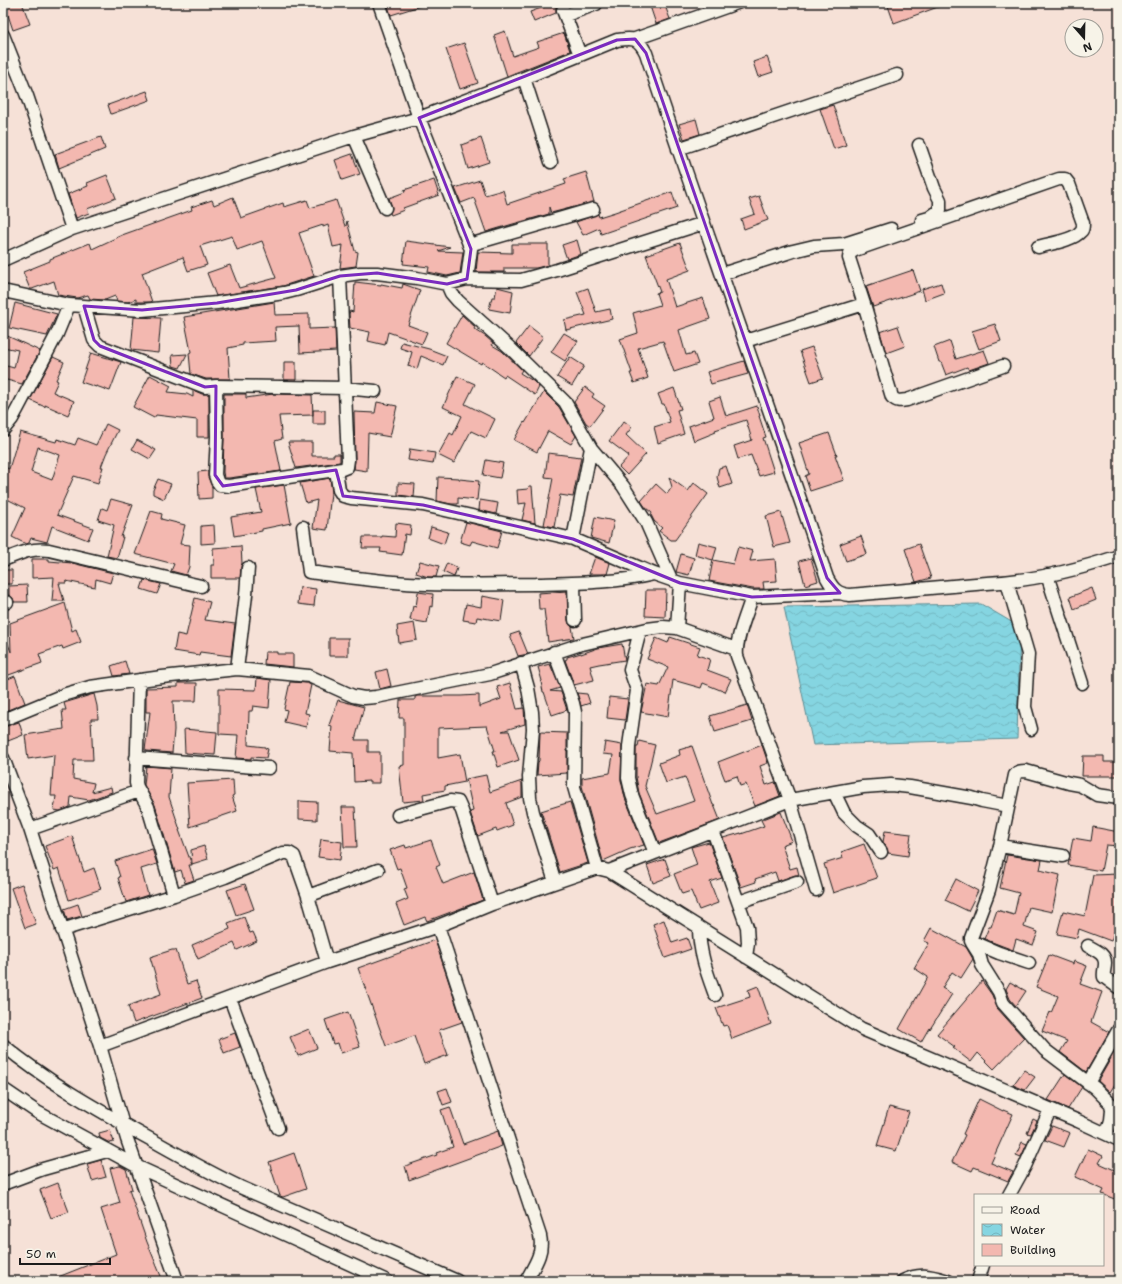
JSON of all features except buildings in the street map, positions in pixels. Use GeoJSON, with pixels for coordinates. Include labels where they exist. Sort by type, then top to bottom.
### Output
{"type":"FeatureCollection","features":[{"type":"Feature","properties":{"kind":"street"},"geometry":{"type":"LineString","coordinates":[[379,3],[419,118],[471,249],[467,279]]}},
{"type":"Feature","properties":{"kind":"street"},"geometry":{"type":"LineString","coordinates":[[3,260],[72,229],[354,136],[419,118],[524,78],[617,40],[635,39],[737,3]]}},
{"type":"Feature","properties":{"kind":"street"},"geometry":{"type":"LineString","coordinates":[[580,55],[565,12],[596,4]]}},
{"type":"Feature","properties":{"kind":"street"},"geometry":{"type":"LineString","coordinates":[[3,36],[27,96],[72,229]]}},
{"type":"Feature","properties":{"kind":"street"},"geometry":{"type":"LineString","coordinates":[[635,39],[642,44],[646,53],[827,578],[840,593]]}},
{"type":"Feature","properties":{"kind":"street"},"geometry":{"type":"LineString","coordinates":[[678,149],[897,75]]}},
{"type":"Feature","properties":{"kind":"street"},"geometry":{"type":"LineString","coordinates":[[524,78],[551,162]]}},
{"type":"Feature","properties":{"kind":"street"},"geometry":{"type":"LineString","coordinates":[[354,136],[385,208]]}},
{"type":"Feature","properties":{"kind":"street"},"geometry":{"type":"LineString","coordinates":[[722,274],[793,251],[814,246],[844,244],[929,218],[940,210],[940,200],[934,188],[919,145]]}},
{"type":"Feature","properties":{"kind":"street"},"geometry":{"type":"LineString","coordinates":[[1004,366],[907,400],[896,400],[892,397],[849,258],[850,253],[1059,179],[1065,179],[1072,191],[1083,223],[1082,229],[1079,234],[1073,238],[1038,247]]}},
{"type":"Feature","properties":{"kind":"street"},"geometry":{"type":"LineString","coordinates":[[469,245],[593,209]]}},
{"type":"Feature","properties":{"kind":"street"},"geometry":{"type":"LineString","coordinates":[[3,290],[69,305],[142,310],[217,303],[296,290],[340,276],[360,273],[376,273],[417,278],[447,284],[467,279],[522,280],[704,223]]}},
{"type":"Feature","properties":{"kind":"street"},"geometry":{"type":"LineString","coordinates":[[216,386],[216,481],[220,485],[229,486],[344,468],[348,464],[340,276]]}},
{"type":"Feature","properties":{"kind":"street"},"geometry":{"type":"LineString","coordinates":[[447,284],[458,301],[509,347],[565,402],[591,448],[623,486],[646,522],[675,581],[677,628]]}},
{"type":"Feature","properties":{"kind":"street"},"geometry":{"type":"LineString","coordinates":[[745,341],[864,304]]}},
{"type":"Feature","properties":{"kind":"street"},"geometry":{"type":"LineString","coordinates":[[3,430],[12,420],[22,402],[57,334],[69,305]]}},
{"type":"Feature","properties":{"kind":"street"},"geometry":{"type":"LineString","coordinates":[[84,306],[94,340],[100,346],[205,387],[344,388],[375,391]]}},
{"type":"Feature","properties":{"kind":"street"},"geometry":{"type":"LineString","coordinates":[[572,539],[591,448]]}},
{"type":"Feature","properties":{"kind":"street"},"geometry":{"type":"LineString","coordinates":[[336,470],[339,490],[343,496],[424,505],[572,539],[654,574],[675,581],[752,597],[840,593],[850,595],[1008,582],[1063,572],[1119,556]]}},
{"type":"Feature","properties":{"kind":"street"},"geometry":{"type":"LineString","coordinates":[[303,527],[309,572],[373,580],[426,584],[574,583],[635,579],[654,574]]}},
{"type":"Feature","properties":{"kind":"street"},"geometry":{"type":"LineString","coordinates":[[3,560],[32,549],[49,550],[200,586]]}},
{"type":"Feature","properties":{"kind":"street"},"geometry":{"type":"LineString","coordinates":[[238,669],[248,568]]}},
{"type":"Feature","properties":{"kind":"street"},"geometry":{"type":"LineString","coordinates":[[1047,575],[1082,683]]}},
{"type":"Feature","properties":{"kind":"street"},"geometry":{"type":"LineString","coordinates":[[1008,582],[1028,654],[1025,707],[1031,729]]}},
{"type":"Feature","properties":{"kind":"street"},"geometry":{"type":"LineString","coordinates":[[574,583],[575,620]]}},
{"type":"Feature","properties":{"kind":"street"},"geometry":{"type":"LineString","coordinates":[[752,597],[736,649],[740,665],[790,800],[816,890]]}},
{"type":"Feature","properties":{"kind":"street"},"geometry":{"type":"LineString","coordinates":[[3,720],[66,694],[90,687],[238,669],[309,676],[353,696],[376,698],[490,674],[554,652],[640,631],[663,627],[677,628],[736,649]]}},
{"type":"Feature","properties":{"kind":"street"},"geometry":{"type":"LineString","coordinates":[[640,631],[630,670],[637,690],[630,746],[628,778],[632,795],[655,853]]}},
{"type":"Feature","properties":{"kind":"street"},"geometry":{"type":"LineString","coordinates":[[554,652],[575,712],[574,787],[597,868]]}},
{"type":"Feature","properties":{"kind":"street"},"geometry":{"type":"LineString","coordinates":[[521,663],[528,688],[532,712],[533,729],[529,777],[530,798],[555,882]]}},
{"type":"Feature","properties":{"kind":"street"},"geometry":{"type":"LineString","coordinates":[[139,680],[136,783],[148,807],[174,896]]}},
{"type":"Feature","properties":{"kind":"street"},"geometry":{"type":"LineString","coordinates":[[3,758],[30,829],[100,1046],[123,1124],[177,1281]]}},
{"type":"Feature","properties":{"kind":"street"},"geometry":{"type":"LineString","coordinates":[[136,758],[269,768]]}},
{"type":"Feature","properties":{"kind":"street"},"geometry":{"type":"LineString","coordinates":[[1107,1134],[1111,1120],[1111,1104],[1088,1083],[1045,1050],[1003,1003],[999,992],[982,965],[979,954],[972,943],[971,935],[989,890],[1015,775],[1017,773],[1022,771],[1080,785],[1097,795],[1119,798]]}},
{"type":"Feature","properties":{"kind":"street"},"geometry":{"type":"LineString","coordinates":[[609,871],[790,800],[863,787],[891,785],[972,798],[982,802],[1008,806]]}},
{"type":"Feature","properties":{"kind":"street"},"geometry":{"type":"LineString","coordinates":[[30,829],[139,791]]}},
{"type":"Feature","properties":{"kind":"street"},"geometry":{"type":"LineString","coordinates":[[834,792],[844,813],[857,826],[869,834],[881,852]]}},
{"type":"Feature","properties":{"kind":"street"},"geometry":{"type":"LineString","coordinates":[[398,815],[450,800],[458,802],[492,904]]}},
{"type":"Feature","properties":{"kind":"street"},"geometry":{"type":"LineString","coordinates":[[713,831],[747,927],[748,943],[746,957]]}},
{"type":"Feature","properties":{"kind":"street"},"geometry":{"type":"LineString","coordinates":[[1000,846],[1063,856]]}},
{"type":"Feature","properties":{"kind":"street"},"geometry":{"type":"LineString","coordinates":[[62,930],[174,896],[283,853],[289,853],[294,856],[308,896],[327,962]]}},
{"type":"Feature","properties":{"kind":"street"},"geometry":{"type":"LineString","coordinates":[[100,1046],[327,962],[438,926],[492,904],[597,868],[609,871],[862,1029],[1119,1140]]}},
{"type":"Feature","properties":{"kind":"street"},"geometry":{"type":"LineString","coordinates":[[308,896],[378,870]]}},
{"type":"Feature","properties":{"kind":"street"},"geometry":{"type":"LineString","coordinates":[[739,902],[798,882]]}},
{"type":"Feature","properties":{"kind":"street"},"geometry":{"type":"LineString","coordinates":[[438,926],[540,1236],[541,1250],[538,1260],[526,1281]]}},
{"type":"Feature","properties":{"kind":"street"},"geometry":{"type":"LineString","coordinates":[[699,927],[699,941],[703,960],[715,996]]}},
{"type":"Feature","properties":{"kind":"street"},"geometry":{"type":"LineString","coordinates":[[971,940],[999,953],[1029,963]]}},
{"type":"Feature","properties":{"kind":"street"},"geometry":{"type":"LineString","coordinates":[[1088,946],[1101,953],[1104,957],[1106,962],[1103,972],[1104,977],[1107,981],[1119,988]]}},
{"type":"Feature","properties":{"kind":"street"},"geometry":{"type":"LineString","coordinates":[[230,998],[278,1128]]}},
{"type":"Feature","properties":{"kind":"street"},"geometry":{"type":"LineString","coordinates":[[1088,1083],[1119,1029]]}},
{"type":"Feature","properties":{"kind":"street"},"geometry":{"type":"LineString","coordinates":[[3,1045],[26,1064],[50,1080],[123,1124],[212,1174],[457,1281]]}},
{"type":"Feature","properties":{"kind":"street"},"geometry":{"type":"LineString","coordinates":[[3,1089],[37,1112],[138,1167],[387,1281]]}},
{"type":"Feature","properties":{"kind":"street"},"geometry":{"type":"LineString","coordinates":[[1010,1194],[1050,1110]]}},
{"type":"Feature","properties":{"kind":"street"},"geometry":{"type":"LineString","coordinates":[[3,1184],[43,1169],[107,1151]]}},
{"type":"Feature","properties":{"kind":"street"},"geometry":{"type":"LineString","coordinates":[[978,1281],[983,1266]]}},
{"type":"Feature","properties":{"kind":"street"},"geometry":{"type":"LineString","coordinates":[[903,1281],[921,1275],[948,1281]]}},
{"type":"Feature","properties":{"kind":"highlighted area"},"geometry":{"type":"Polygon","coordinates":[[[635,39],[646,53],[827,578],[840,593],[752,597],[680,583],[573,539],[423,505],[343,496],[336,470],[223,486],[215,475],[216,386],[205,387],[100,346],[94,340],[84,306],[142,310],[217,303],[296,290],[340,276],[377,273],[447,284],[467,279],[471,249],[419,118],[617,40],[635,39]]]}},
{"type":"Feature","properties":{"kind":"water"},"geometry":{"type":"Polygon","coordinates":[[[981,604],[1020,627],[1017,739],[813,745],[784,607],[981,604]]]}}]}
